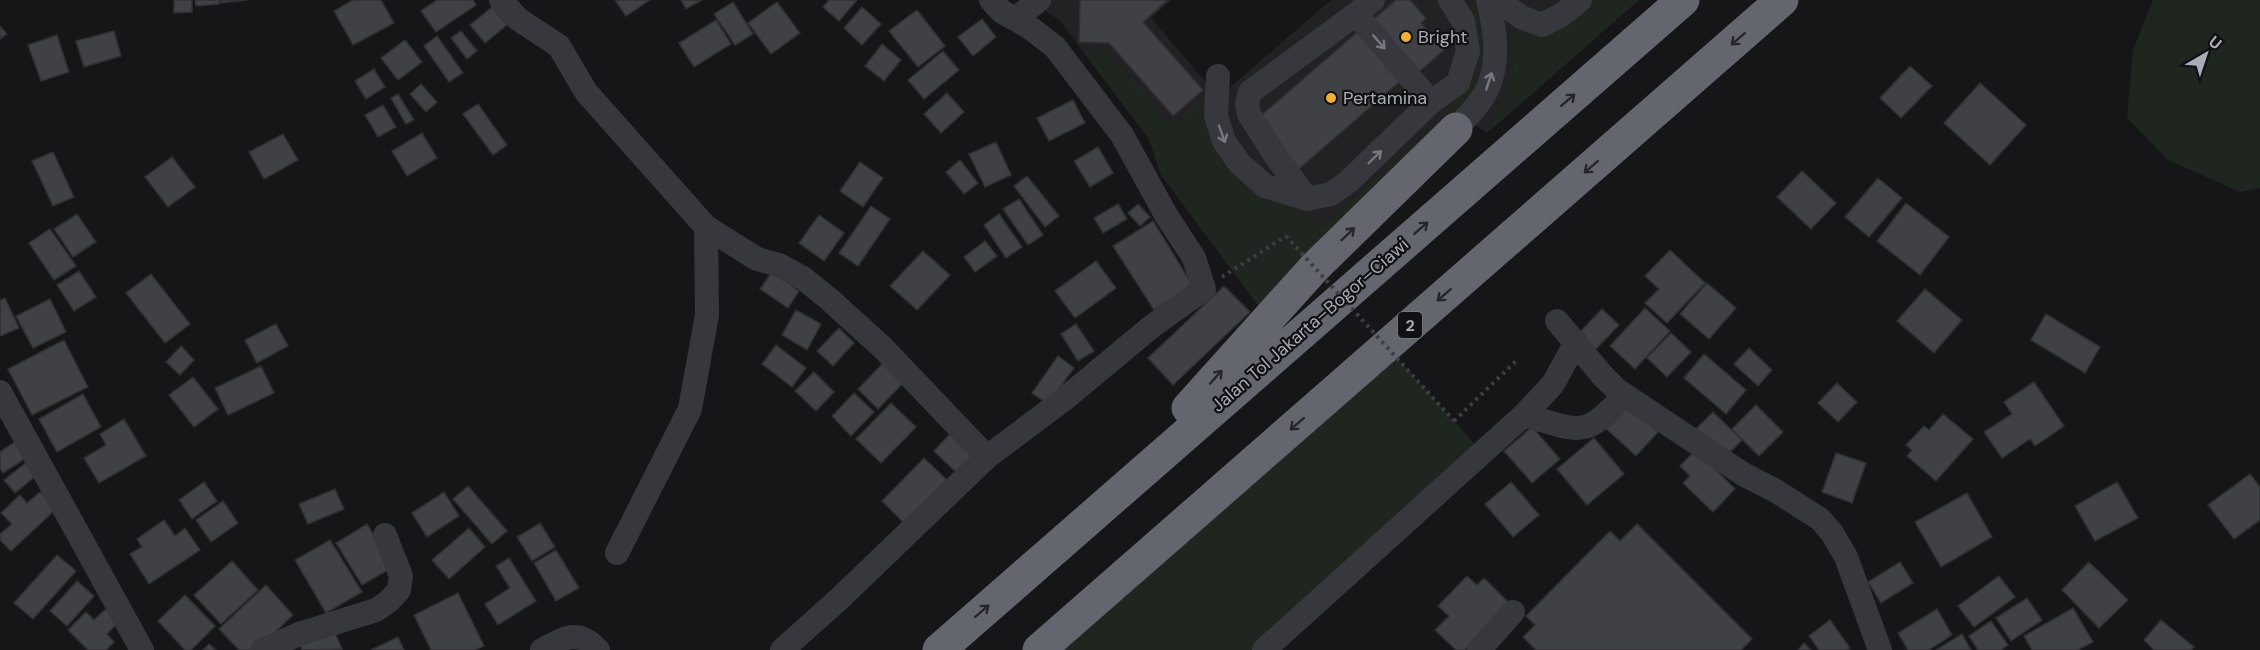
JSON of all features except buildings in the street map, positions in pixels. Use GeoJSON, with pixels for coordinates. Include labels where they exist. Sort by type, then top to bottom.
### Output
{"type":"FeatureCollection","features":[{"type":"Feature","properties":{"kind":"highway","name":"Jalan Tol Jakarta–Bogor–Ciawi"},"geometry":{"type":"LineString","coordinates":[[939,650],[1683,0]]}},
{"type":"Feature","properties":{"kind":"highway","name":"2"},"geometry":{"type":"LineString","coordinates":[[1039,650],[1782,0]]}},
{"type":"Feature","properties":{"kind":"highway"},"geometry":{"type":"LineString","coordinates":[[1092,515],[1315,267],[1456,129]]}},
{"type":"Feature","properties":{"kind":"street"},"geometry":{"type":"LineString","coordinates":[[501,0],[518,18],[559,46],[586,92],[706,227],[757,259],[779,266],[803,278],[829,299],[883,348],[987,458]]}},
{"type":"Feature","properties":{"kind":"street"},"geometry":{"type":"LineString","coordinates":[[782,650],[837,601],[987,458],[1062,401],[1151,327],[1204,290],[1194,258],[1166,215],[1122,135],[1055,47],[1001,11],[991,0]]}},
{"type":"Feature","properties":{"kind":"street"},"geometry":{"type":"LineString","coordinates":[[1015,19],[1039,0]]}},
{"type":"Feature","properties":{"kind":"street"},"geometry":{"type":"LineString","coordinates":[[1218,76],[1216,116],[1224,141],[1239,163],[1265,186],[1307,199],[1331,194],[1348,182],[1431,102],[1458,83],[1468,51],[1463,21],[1450,0]]}},
{"type":"Feature","properties":{"kind":"street"},"geometry":{"type":"LineString","coordinates":[[1463,0],[1495,28]]}},
{"type":"Feature","properties":{"kind":"street"},"geometry":{"type":"LineString","coordinates":[[1456,129],[1478,104],[1488,88],[1496,51],[1495,28],[1488,0]]}},
{"type":"Feature","properties":{"kind":"street"},"geometry":{"type":"LineString","coordinates":[[1497,0],[1521,17],[1542,26],[1563,14],[1580,0]]}},
{"type":"Feature","properties":{"kind":"street"},"geometry":{"type":"LineString","coordinates":[[1307,199],[1249,114],[1247,103],[1250,92],[1364,7],[1431,102]]}},
{"type":"Feature","properties":{"kind":"street"},"geometry":{"type":"LineString","coordinates":[[617,554],[690,409],[707,315],[706,227]]}},
{"type":"Feature","properties":{"kind":"street"},"geometry":{"type":"LineString","coordinates":[[1557,321],[1602,375],[1624,395],[1743,474],[1800,505],[1820,519],[1846,556],[1880,650]]}},
{"type":"Feature","properties":{"kind":"street"},"geometry":{"type":"LineString","coordinates":[[1264,650],[1524,416],[1553,384],[1576,342]]}},
{"type":"Feature","properties":{"kind":"street"},"geometry":{"type":"LineString","coordinates":[[0,392],[142,650]]}},
{"type":"Feature","properties":{"kind":"street"},"geometry":{"type":"LineString","coordinates":[[1524,416],[1561,427],[1577,429],[1595,425],[1624,395]]}},
{"type":"Feature","properties":{"kind":"street"},"geometry":{"type":"LineString","coordinates":[[262,650],[299,634],[376,610],[389,601],[399,590],[401,576],[385,535]]}},
{"type":"Feature","properties":{"kind":"street"},"geometry":{"type":"LineString","coordinates":[[1479,650],[1513,612]]}},
{"type":"Feature","properties":{"kind":"street"},"geometry":{"type":"LineString","coordinates":[[542,650],[566,637],[575,636],[593,644],[598,650]]}},
{"type":"Feature","properties":{"kind":"path"},"geometry":{"type":"LineString","coordinates":[[1204,290],[1286,236],[1454,421],[1518,359]]}},
{"type":"Feature","properties":{"kind":"shaded area"},"geometry":{"type":"Polygon","coordinates":[[[1031,0],[1080,0],[1109,43],[1174,116],[1203,90],[1143,22],[1168,0],[1171,0],[1151,18],[1208,85],[1227,90],[1331,0],[1639,0],[1487,133],[1464,118],[1261,309],[1161,175],[1149,139],[1061,22],[1031,0]],[[1363,28],[1300,169],[1404,77],[1363,28]]]}},
{"type":"Feature","properties":{"kind":"shaded area"},"geometry":{"type":"Polygon","coordinates":[[[1587,0],[1639,0],[1487,133],[1511,76],[1516,47],[1513,14],[1538,22],[1587,0]]]}},
{"type":"Feature","properties":{"kind":"shaded area"},"geometry":{"type":"Polygon","coordinates":[[[2153,0],[2260,0],[2260,188],[2240,192],[2168,160],[2127,118],[2133,50],[2153,0]]]}},
{"type":"Feature","properties":{"kind":"shaded area"},"geometry":{"type":"Polygon","coordinates":[[[1469,6],[1477,6],[1486,19],[1483,88],[1261,309],[1161,175],[1149,139],[1083,52],[1107,51],[1173,125],[1203,98],[1203,115],[1224,164],[1246,185],[1262,196],[1285,203],[1322,227],[1448,114],[1454,105],[1472,74],[1478,52],[1477,29],[1469,6]]]}},
{"type":"Feature","properties":{"kind":"shaded area"},"geometry":{"type":"Polygon","coordinates":[[[1387,347],[1483,453],[1264,650],[1039,650],[1387,347]]]}},
{"type":"Feature","properties":{"kind":"place","name":"Bright"},"geometry":{"type":"Point","coordinates":[1406,37]}},
{"type":"Feature","properties":{"kind":"place","name":"Pertamina"},"geometry":{"type":"Point","coordinates":[1331,98]}}]}
